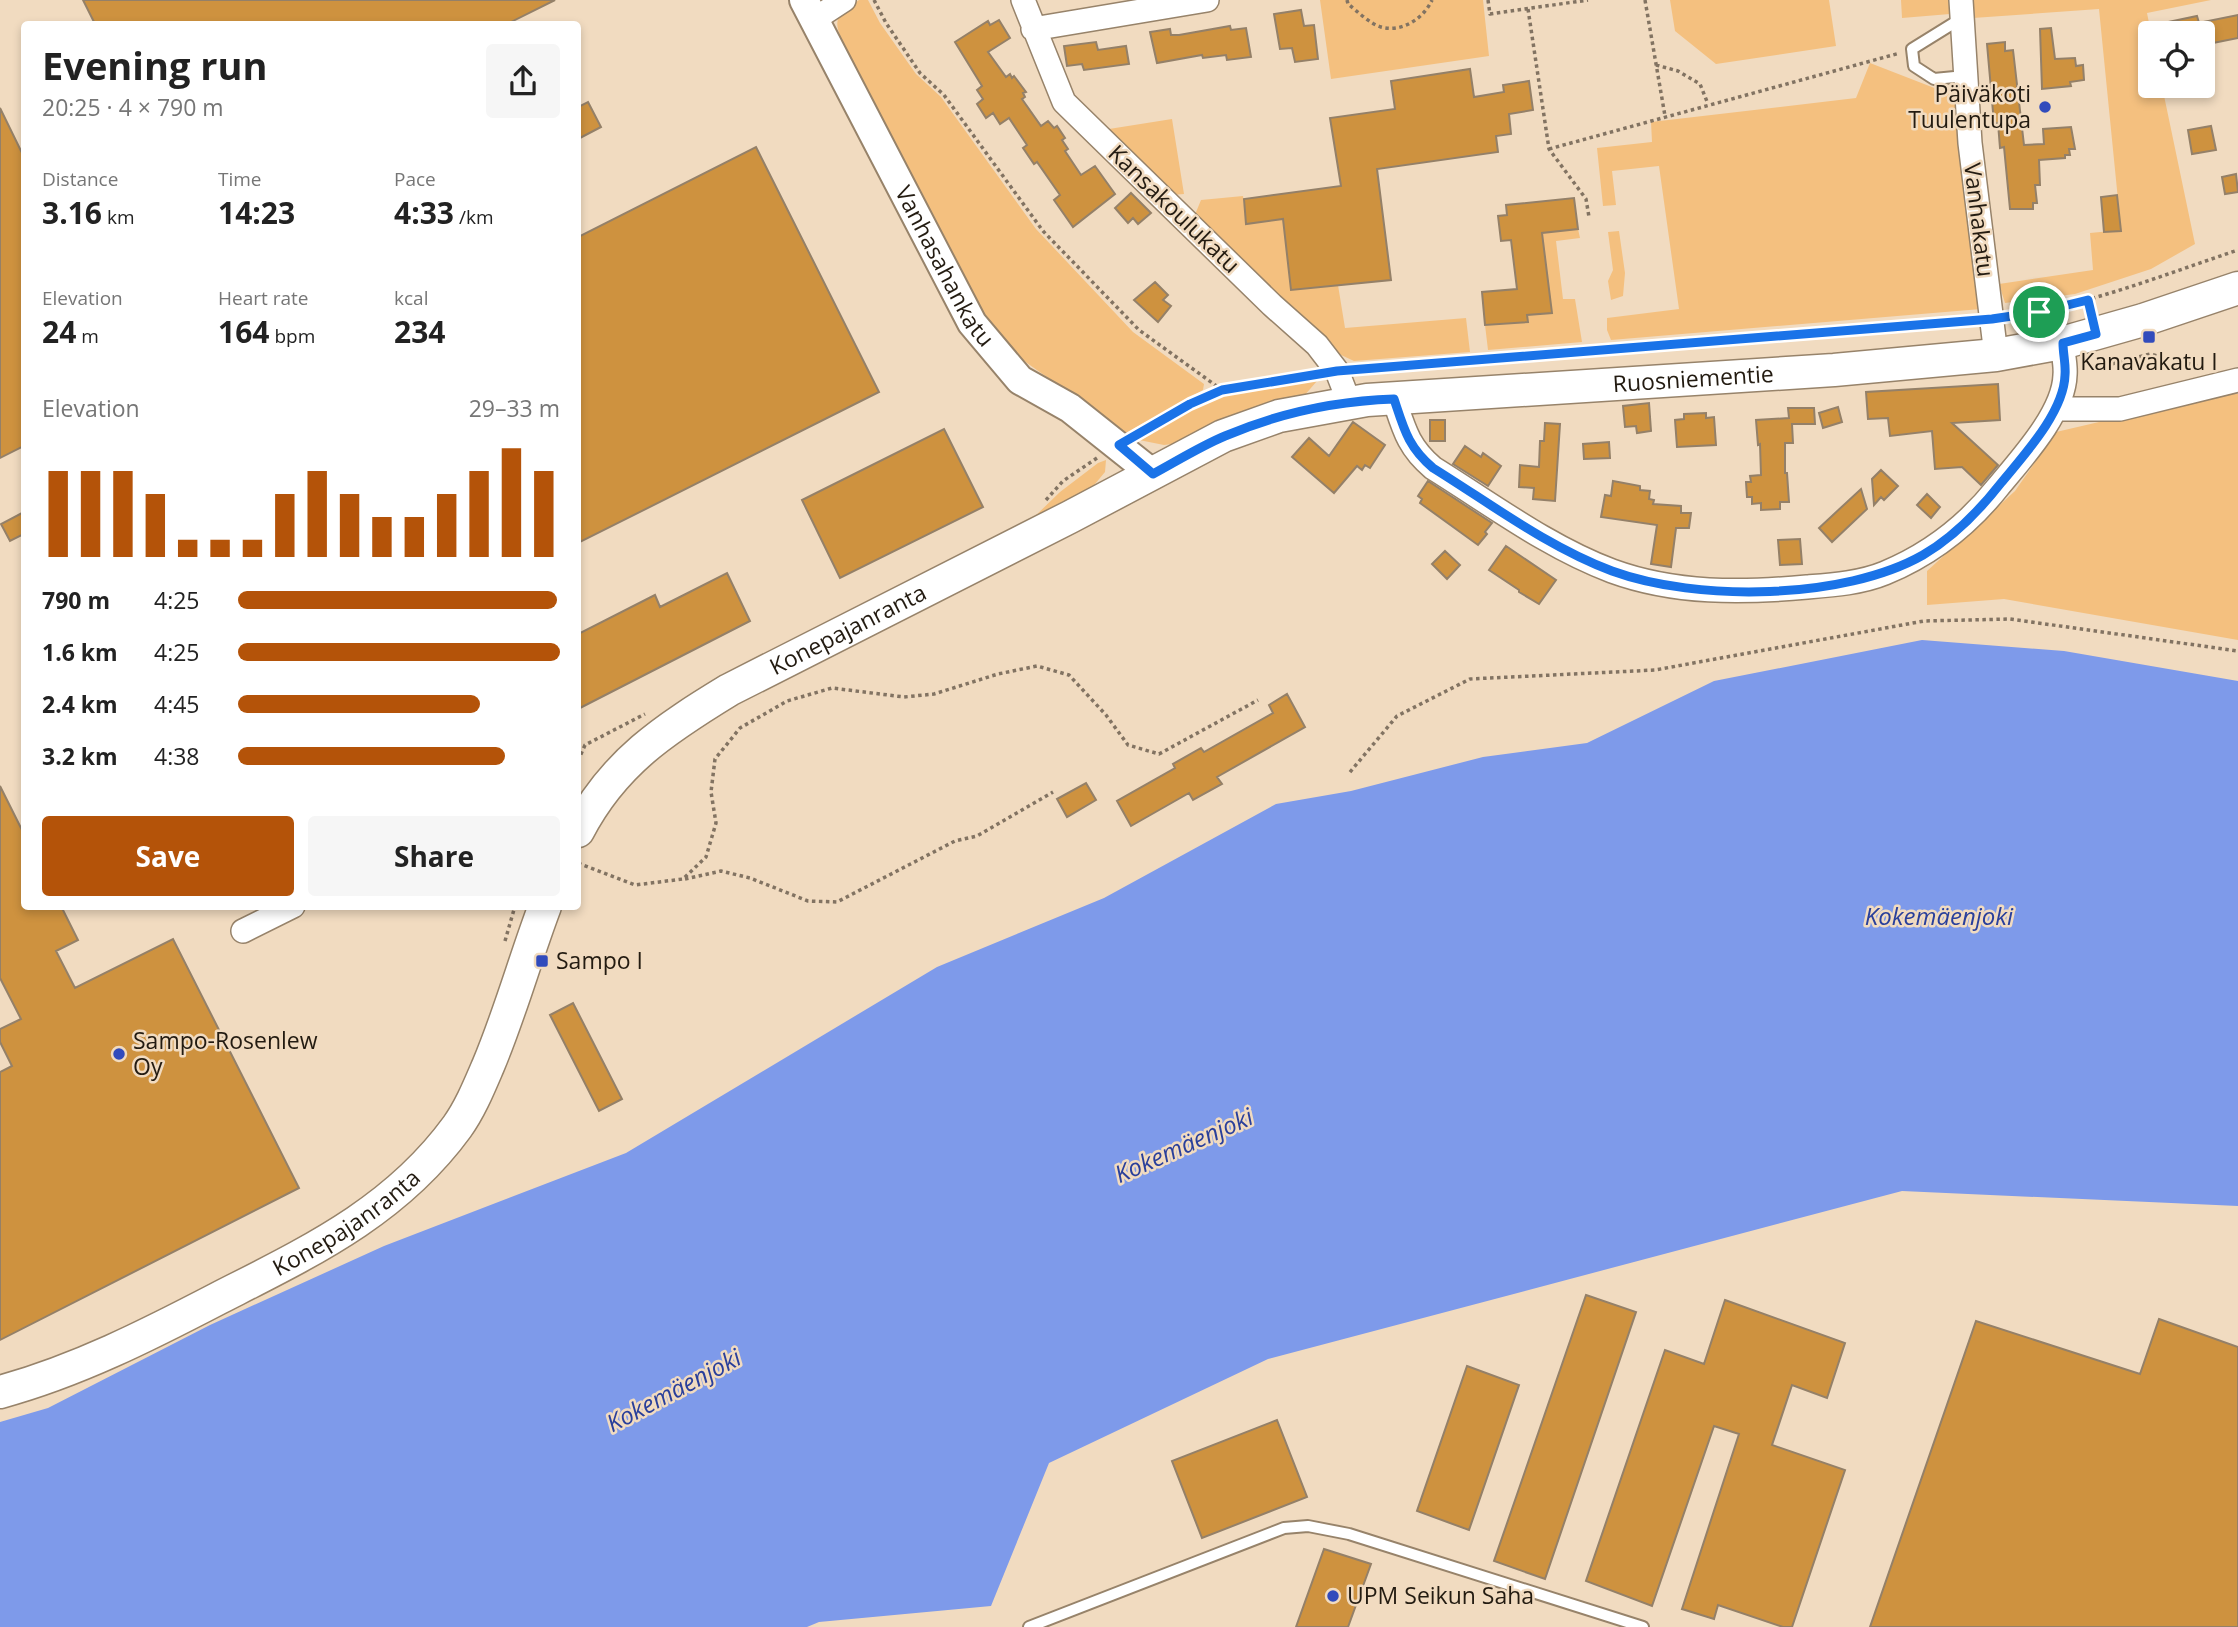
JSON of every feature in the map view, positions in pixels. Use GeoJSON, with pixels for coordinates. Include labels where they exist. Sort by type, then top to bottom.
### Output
{"type":"FeatureCollection","features":[{"type":"Feature","properties":{"kind":"main road","name":"Ruosniementie"},"geometry":{"type":"LineString","coordinates":[[1153,474],[1223,436],[1279,416],[1349,402],[1834,370],[1996,355],[2096,334],[2238,288]]}},
{"type":"Feature","properties":{"kind":"main road","name":"Konepajanranta"},"geometry":{"type":"LineString","coordinates":[[581,826],[607,783],[642,750],[684,718],[729,690],[1153,474]]}},
{"type":"Feature","properties":{"kind":"main road","name":"Konepajanranta"},"geometry":{"type":"LineString","coordinates":[[0,1392],[38,1382],[112,1352],[273,1270],[362,1220],[420,1173],[458,1126],[480,1085],[501,1035],[544,910]]}},
{"type":"Feature","properties":{"kind":"street"},"geometry":{"type":"LineString","coordinates":[[810,10],[844,0]]}},
{"type":"Feature","properties":{"kind":"street","name":"Kansakoulukatu"},"geometry":{"type":"LineString","coordinates":[[1023,0],[1064,102],[1272,305],[1317,345],[1337,371],[1349,402]]}},
{"type":"Feature","properties":{"kind":"street"},"geometry":{"type":"LineString","coordinates":[[1033,29],[1207,0]]}},
{"type":"Feature","properties":{"kind":"street","name":"Vanhakatu"},"geometry":{"type":"LineString","coordinates":[[1961,9],[1970,144],[1996,355]]}},
{"type":"Feature","properties":{"kind":"street","name":"Vanhasahankatu"},"geometry":{"type":"LineString","coordinates":[[810,10],[972,323],[1020,380],[1070,408],[1153,474]]}},
{"type":"Feature","properties":{"kind":"street"},"geometry":{"type":"LineString","coordinates":[[1394,399],[1408,440],[1419,456],[1433,468],[1553,543],[1612,571],[1654,583],[1709,591],[1765,591],[1834,585],[1882,574],[1923,555],[1955,533],[1987,501],[2057,409],[2065,377],[2063,343]]}},
{"type":"Feature","properties":{"kind":"street"},"geometry":{"type":"LineString","coordinates":[[2057,409],[2120,409],[2238,380]]}},
{"type":"Feature","properties":{"kind":"street"},"geometry":{"type":"LineString","coordinates":[[243,931],[285,910]]}},
{"type":"Feature","properties":{"kind":"lane"},"geometry":{"type":"LineString","coordinates":[[1961,9],[1912,49],[1914,66],[1934,79],[1965,76]]}},
{"type":"Feature","properties":{"kind":"lane"},"geometry":{"type":"LineString","coordinates":[[1029,1627],[1284,1528],[1308,1526],[1349,1534],[1643,1627]]}},
{"type":"Feature","properties":{"kind":"path"},"geometry":{"type":"LineString","coordinates":[[874,0],[886,23],[920,73],[944,95],[1043,231],[1139,330],[1222,390]]}},
{"type":"Feature","properties":{"kind":"path"},"geometry":{"type":"LineString","coordinates":[[1348,0],[1348,4],[1381,27],[1405,26],[1427,11],[1432,0]]}},
{"type":"Feature","properties":{"kind":"path"},"geometry":{"type":"LineString","coordinates":[[1488,0],[1490,14],[1588,0]]}},
{"type":"Feature","properties":{"kind":"path"},"geometry":{"type":"LineString","coordinates":[[1645,0],[1665,116]]}},
{"type":"Feature","properties":{"kind":"path"},"geometry":{"type":"LineString","coordinates":[[1528,9],[1549,149],[1586,199],[1589,217]]}},
{"type":"Feature","properties":{"kind":"path"},"geometry":{"type":"LineString","coordinates":[[1549,149],[1708,104],[1870,63],[1912,49]]}},
{"type":"Feature","properties":{"kind":"path"},"geometry":{"type":"LineString","coordinates":[[1656,65],[1678,71],[1700,84],[1708,104]]}},
{"type":"Feature","properties":{"kind":"path"},"geometry":{"type":"LineString","coordinates":[[1045,501],[1063,481],[1119,445],[1190,404],[1222,390],[1337,371],[1992,319],[2039,312],[2088,300],[2238,250]]}},
{"type":"Feature","properties":{"kind":"path"},"geometry":{"type":"LineString","coordinates":[[2088,300],[2101,354],[2106,363],[2112,364],[2150,354],[2204,368]]}},
{"type":"Feature","properties":{"kind":"path"},"geometry":{"type":"LineString","coordinates":[[1350,772],[1397,716],[1470,679],[1655,670],[1924,621],[2010,619],[2238,650]]}},
{"type":"Feature","properties":{"kind":"path"},"geometry":{"type":"LineString","coordinates":[[683,879],[706,857],[716,823],[711,792],[715,759],[740,728],[787,701],[832,688],[904,697],[934,694],[998,674],[1037,666],[1069,675],[1106,715],[1128,745],[1159,754],[1258,700]]}},
{"type":"Feature","properties":{"kind":"path"},"geometry":{"type":"LineString","coordinates":[[581,754],[585,745],[655,708]]}},
{"type":"Feature","properties":{"kind":"path"},"geometry":{"type":"LineString","coordinates":[[581,864],[635,885],[721,871],[750,878],[808,901],[837,902],[956,841],[977,836],[1053,792]]}},
{"type":"Feature","properties":{"kind":"path"},"geometry":{"type":"LineString","coordinates":[[504,947],[514,910]]}},
{"type":"Feature","properties":{"kind":"shaded area"},"geometry":{"type":"Polygon","coordinates":[[[859,0],[868,0],[880,23],[916,74],[941,97],[1036,229],[1133,332],[1204,384],[1203,390],[1126,433],[1010,351],[977,306],[845,48],[838,31],[838,20],[844,11],[859,0]]]}},
{"type":"Feature","properties":{"kind":"shaded area"},"geometry":{"type":"Polygon","coordinates":[[[1320,0],[1483,0],[1489,56],[1331,79],[1320,0]]]}},
{"type":"Feature","properties":{"kind":"shaded area"},"geometry":{"type":"Polygon","coordinates":[[[1670,0],[1829,0],[1836,46],[1716,64],[1675,31],[1670,0]]]}},
{"type":"Feature","properties":{"kind":"shaded area"},"geometry":{"type":"Polygon","coordinates":[[[1901,0],[1949,0],[1950,14],[1902,18],[1901,0]]]}},
{"type":"Feature","properties":{"kind":"shaded area"},"geometry":{"type":"Polygon","coordinates":[[[1971,0],[2211,0],[2147,13],[2149,21],[2138,21],[2138,98],[2165,98],[2195,244],[2151,269],[2075,294],[2005,303],[1999,284],[2093,270],[2090,233],[2121,230],[2099,9],[1973,18],[1971,0]]]}},
{"type":"Feature","properties":{"kind":"shaded area"},"geometry":{"type":"Polygon","coordinates":[[[1870,63],[1955,96],[1981,309],[1611,340],[1607,330],[1607,318],[1679,309],[1659,166],[1612,171],[1616,205],[1603,206],[1597,148],[1652,142],[1651,122],[1856,98],[1870,63]]]}},
{"type":"Feature","properties":{"kind":"shaded area"},"geometry":{"type":"Polygon","coordinates":[[[1172,119],[1184,194],[1172,195],[1109,129],[1172,119]]]}},
{"type":"Feature","properties":{"kind":"shaded area"},"geometry":{"type":"Polygon","coordinates":[[[1243,196],[1246,224],[1283,219],[1291,290],[1338,285],[1345,328],[1466,318],[1470,352],[1354,361],[1341,355],[1194,217],[1201,200],[1243,196]]]}},
{"type":"Feature","properties":{"kind":"shaded area"},"geometry":{"type":"Polygon","coordinates":[[[1578,229],[1580,238],[1556,241],[1563,299],[1575,299],[1582,342],[1488,350],[1485,325],[1528,321],[1542,233],[1578,229]]]}},
{"type":"Feature","properties":{"kind":"shaded area"},"geometry":{"type":"Polygon","coordinates":[[[1619,231],[1625,273],[1623,296],[1611,300],[1608,281],[1613,270],[1608,232],[1619,231]]]}},
{"type":"Feature","properties":{"kind":"shaded area"},"geometry":{"type":"Polygon","coordinates":[[[1311,379],[1317,381],[1304,396],[1245,411],[1180,443],[1164,445],[1139,440],[1214,398],[1311,379]]]}},
{"type":"Feature","properties":{"kind":"shaded area"},"geometry":{"type":"Polygon","coordinates":[[[2224,393],[2238,394],[2238,640],[2004,599],[1927,605],[1927,571],[2015,491],[2056,432],[2224,393]]]}},
{"type":"Feature","properties":{"kind":"shaded area"},"geometry":{"type":"Polygon","coordinates":[[[1106,460],[1105,472],[1090,490],[1030,521],[1060,492],[1098,463],[1106,460]]]}},
{"type":"Feature","properties":{"kind":"water","name":"Kokemäenjoki"},"geometry":{"type":"Polygon","coordinates":[[[1922,640],[2064,651],[2238,681],[2238,1206],[1902,1191],[1268,1359],[1049,1463],[991,1606],[819,1622],[807,1627],[0,1627],[0,1422],[48,1408],[210,1325],[384,1246],[626,1153],[937,967],[1104,898],[1276,804],[1351,791],[1483,757],[1587,743],[1714,681],[1922,640]]]}},
{"type":"Feature","properties":{"kind":"building"},"geometry":{"type":"Polygon","coordinates":[[[83,0],[555,0],[513,21],[94,21],[83,0]]]}},
{"type":"Feature","properties":{"kind":"building"},"geometry":{"type":"Polygon","coordinates":[[[1301,10],[1304,26],[1314,25],[1318,59],[1295,62],[1292,48],[1280,49],[1274,14],[1301,10]]]}},
{"type":"Feature","properties":{"kind":"building"},"geometry":{"type":"Polygon","coordinates":[[[2238,15],[2238,38],[2215,43],[2215,21],[2208,21],[2238,15]]]}},
{"type":"Feature","properties":{"kind":"building"},"geometry":{"type":"Polygon","coordinates":[[[2197,16],[2198,21],[2173,21],[2197,16]]]}},
{"type":"Feature","properties":{"kind":"building"},"geometry":{"type":"Polygon","coordinates":[[[999,20],[1010,38],[988,52],[1006,77],[1010,74],[1012,78],[1014,76],[1026,92],[1023,93],[1025,97],[1022,99],[1041,126],[1048,121],[1054,128],[1057,126],[1065,138],[1062,140],[1068,149],[1065,151],[1081,175],[1095,166],[1115,194],[1073,227],[1054,200],[1060,195],[1037,162],[1034,164],[1023,148],[1027,145],[1009,118],[1000,124],[993,113],[986,118],[977,104],[983,99],[977,90],[982,86],[955,42],[988,21],[990,25],[999,20]]]}},
{"type":"Feature","properties":{"kind":"building"},"geometry":{"type":"Polygon","coordinates":[[[1230,26],[1231,30],[1246,28],[1251,57],[1227,60],[1226,55],[1203,58],[1202,55],[1157,63],[1150,32],[1170,29],[1171,35],[1179,35],[1230,26]]]}},
{"type":"Feature","properties":{"kind":"building"},"geometry":{"type":"Polygon","coordinates":[[[2051,28],[2055,59],[2075,58],[2076,66],[2083,65],[2084,80],[2070,82],[2071,86],[2042,89],[2040,29],[2051,28]]]}},
{"type":"Feature","properties":{"kind":"building"},"geometry":{"type":"Polygon","coordinates":[[[1096,42],[1098,50],[1126,46],[1129,64],[1084,70],[1082,64],[1067,66],[1064,46],[1096,42]]]}},
{"type":"Feature","properties":{"kind":"building"},"geometry":{"type":"Polygon","coordinates":[[[2005,42],[2005,51],[2013,50],[2024,145],[2044,144],[2043,129],[2071,127],[2075,149],[2069,149],[2070,155],[2065,155],[2065,158],[2039,160],[2040,185],[2035,185],[2037,203],[2033,203],[2033,209],[2010,209],[2004,147],[2000,148],[1998,123],[1994,123],[1987,44],[2005,42]]]}},
{"type":"Feature","properties":{"kind":"building"},"geometry":{"type":"Polygon","coordinates":[[[1470,69],[1474,97],[1504,92],[1503,85],[1529,81],[1533,110],[1509,114],[1511,134],[1496,136],[1498,152],[1377,169],[1391,280],[1291,290],[1283,219],[1246,224],[1244,199],[1341,186],[1330,118],[1395,109],[1391,81],[1470,69]]]}},
{"type":"Feature","properties":{"kind":"building"},"geometry":{"type":"Polygon","coordinates":[[[588,102],[601,127],[581,137],[581,106],[588,102]]]}},
{"type":"Feature","properties":{"kind":"building"},"geometry":{"type":"Polygon","coordinates":[[[0,108],[21,151],[21,448],[0,458],[0,108]]]}},
{"type":"Feature","properties":{"kind":"building"},"geometry":{"type":"Polygon","coordinates":[[[2211,126],[2216,150],[2192,154],[2188,130],[2211,126]]]}},
{"type":"Feature","properties":{"kind":"building"},"geometry":{"type":"Polygon","coordinates":[[[756,147],[879,392],[581,541],[581,235],[756,147]]]}},
{"type":"Feature","properties":{"kind":"building"},"geometry":{"type":"Polygon","coordinates":[[[2236,174],[2238,192],[2225,194],[2222,177],[2236,174]]]}},
{"type":"Feature","properties":{"kind":"building"},"geometry":{"type":"Polygon","coordinates":[[[1131,193],[1151,213],[1138,224],[1133,218],[1128,223],[1115,208],[1131,193]]]}},
{"type":"Feature","properties":{"kind":"building"},"geometry":{"type":"Polygon","coordinates":[[[2117,195],[2121,231],[2104,232],[2101,197],[2117,195]]]}},
{"type":"Feature","properties":{"kind":"building"},"geometry":{"type":"Polygon","coordinates":[[[1574,198],[1578,229],[1542,233],[1552,313],[1527,315],[1528,322],[1485,325],[1482,292],[1517,289],[1511,240],[1501,241],[1498,216],[1507,215],[1506,205],[1574,198]]]}},
{"type":"Feature","properties":{"kind":"building"},"geometry":{"type":"Polygon","coordinates":[[[1155,282],[1168,295],[1163,300],[1171,306],[1158,322],[1134,300],[1155,282]]]}},
{"type":"Feature","properties":{"kind":"building"},"geometry":{"type":"Polygon","coordinates":[[[1998,384],[2000,420],[1952,423],[1998,465],[1981,485],[1962,467],[1935,469],[1932,431],[1890,436],[1888,418],[1868,419],[1866,392],[1998,384]]]}},
{"type":"Feature","properties":{"kind":"building"},"geometry":{"type":"Polygon","coordinates":[[[1649,403],[1651,431],[1637,433],[1636,426],[1625,427],[1623,406],[1649,403]]]}},
{"type":"Feature","properties":{"kind":"building"},"geometry":{"type":"Polygon","coordinates":[[[1838,407],[1842,422],[1823,428],[1819,413],[1838,407]]]}},
{"type":"Feature","properties":{"kind":"building"},"geometry":{"type":"Polygon","coordinates":[[[1788,408],[1814,408],[1815,424],[1792,424],[1793,443],[1785,443],[1789,502],[1780,502],[1780,509],[1761,510],[1761,503],[1752,504],[1752,497],[1747,497],[1746,482],[1751,482],[1750,476],[1761,475],[1756,420],[1789,418],[1788,408]]]}},
{"type":"Feature","properties":{"kind":"building"},"geometry":{"type":"Polygon","coordinates":[[[1706,413],[1706,418],[1714,417],[1716,445],[1677,447],[1675,420],[1684,419],[1684,414],[1706,413]]]}},
{"type":"Feature","properties":{"kind":"building"},"geometry":{"type":"Polygon","coordinates":[[[1430,420],[1445,420],[1445,441],[1430,441],[1430,420]]]}},
{"type":"Feature","properties":{"kind":"building"},"geometry":{"type":"Polygon","coordinates":[[[1353,422],[1385,445],[1370,468],[1365,465],[1362,470],[1357,466],[1334,493],[1292,457],[1309,438],[1329,456],[1353,422]]]}},
{"type":"Feature","properties":{"kind":"building"},"geometry":{"type":"Polygon","coordinates":[[[1545,423],[1560,424],[1555,501],[1533,499],[1534,488],[1519,487],[1520,465],[1539,467],[1540,441],[1544,441],[1545,423]]]}},
{"type":"Feature","properties":{"kind":"building"},"geometry":{"type":"Polygon","coordinates":[[[944,429],[983,507],[840,578],[802,500],[944,429]]]}},
{"type":"Feature","properties":{"kind":"building"},"geometry":{"type":"Polygon","coordinates":[[[1609,442],[1610,458],[1584,459],[1583,444],[1609,442]]]}},
{"type":"Feature","properties":{"kind":"building"},"geometry":{"type":"Polygon","coordinates":[[[1465,446],[1481,457],[1483,453],[1501,466],[1488,486],[1453,464],[1465,446]]]}},
{"type":"Feature","properties":{"kind":"building"},"geometry":{"type":"Polygon","coordinates":[[[1881,470],[1898,486],[1884,500],[1881,497],[1874,505],[1872,479],[1881,470]]]}},
{"type":"Feature","properties":{"kind":"building"},"geometry":{"type":"Polygon","coordinates":[[[1428,481],[1492,523],[1478,545],[1420,503],[1422,499],[1418,496],[1428,481]]]}},
{"type":"Feature","properties":{"kind":"building"},"geometry":{"type":"Polygon","coordinates":[[[1613,481],[1640,486],[1640,490],[1650,491],[1649,499],[1654,500],[1653,504],[1681,506],[1681,513],[1691,513],[1689,528],[1676,528],[1671,567],[1651,564],[1657,525],[1601,517],[1605,495],[1611,496],[1613,481]]]}},
{"type":"Feature","properties":{"kind":"building"},"geometry":{"type":"Polygon","coordinates":[[[1861,489],[1867,509],[1832,542],[1819,528],[1861,489]]]}},
{"type":"Feature","properties":{"kind":"building"},"geometry":{"type":"Polygon","coordinates":[[[1927,494],[1940,507],[1931,518],[1917,505],[1927,494]]]}},
{"type":"Feature","properties":{"kind":"building"},"geometry":{"type":"Polygon","coordinates":[[[21,514],[21,536],[10,541],[1,524],[21,514]]]}},
{"type":"Feature","properties":{"kind":"building"},"geometry":{"type":"Polygon","coordinates":[[[1800,539],[1802,564],[1780,565],[1778,540],[1800,539]]]}},
{"type":"Feature","properties":{"kind":"building"},"geometry":{"type":"Polygon","coordinates":[[[1506,546],[1556,580],[1539,604],[1489,570],[1506,546]]]}},
{"type":"Feature","properties":{"kind":"building"},"geometry":{"type":"Polygon","coordinates":[[[1445,551],[1460,565],[1447,579],[1432,564],[1445,551]]]}},
{"type":"Feature","properties":{"kind":"building"},"geometry":{"type":"Polygon","coordinates":[[[727,573],[750,621],[581,707],[581,632],[655,595],[660,607],[727,573]]]}},
{"type":"Feature","properties":{"kind":"building"},"geometry":{"type":"Polygon","coordinates":[[[1287,694],[1305,727],[1217,777],[1222,784],[1193,800],[1189,793],[1131,826],[1117,801],[1175,768],[1173,764],[1201,748],[1204,752],[1273,713],[1269,705],[1287,694]]]}},
{"type":"Feature","properties":{"kind":"building"},"geometry":{"type":"Polygon","coordinates":[[[1086,783],[1096,800],[1067,817],[1057,799],[1086,783]]]}},
{"type":"Feature","properties":{"kind":"building","name":"Sampo-Rosenlew Oy"},"geometry":{"type":"Polygon","coordinates":[[[0,786],[21,828],[21,910],[63,910],[78,940],[56,951],[75,988],[173,939],[299,1188],[0,1340],[0,1072],[12,1066],[0,1042],[0,1029],[21,1019],[0,978],[0,786]]]}},
{"type":"Feature","properties":{"kind":"building"},"geometry":{"type":"Polygon","coordinates":[[[573,1003],[622,1099],[599,1111],[550,1015],[573,1003]]]}},
{"type":"Feature","properties":{"kind":"building"},"geometry":{"type":"Polygon","coordinates":[[[1586,1295],[1636,1312],[1545,1579],[1494,1561],[1586,1295]]]}},
{"type":"Feature","properties":{"kind":"building"},"geometry":{"type":"Polygon","coordinates":[[[1725,1300],[1845,1343],[1827,1398],[1792,1385],[1772,1445],[1845,1470],[1792,1627],[1783,1627],[1718,1605],[1714,1619],[1682,1609],[1739,1434],[1714,1426],[1652,1606],[1586,1581],[1665,1350],[1704,1364],[1725,1300]]]}},
{"type":"Feature","properties":{"kind":"building"},"geometry":{"type":"Polygon","coordinates":[[[2159,1319],[2238,1347],[2238,1627],[1870,1627],[1976,1321],[2140,1374],[2159,1319]]]}},
{"type":"Feature","properties":{"kind":"building"},"geometry":{"type":"Polygon","coordinates":[[[1467,1366],[1519,1385],[1469,1530],[1417,1511],[1467,1366]]]}},
{"type":"Feature","properties":{"kind":"building"},"geometry":{"type":"Polygon","coordinates":[[[1277,1420],[1307,1497],[1202,1538],[1172,1461],[1277,1420]]]}},
{"type":"Feature","properties":{"kind":"building","name":"UPM Seikun Saha"},"geometry":{"type":"Polygon","coordinates":[[[1324,1549],[1371,1564],[1348,1627],[1296,1627],[1324,1549]]]}},
{"type":"Feature","properties":{"kind":"place","name":"Päiväkoti Tuulentupa"},"geometry":{"type":"Point","coordinates":[2045,107]}},
{"type":"Feature","properties":{"kind":"place","name":"Kanavakatu I"},"geometry":{"type":"Point","coordinates":[2149,337]}},
{"type":"Feature","properties":{"kind":"place","name":"Sampo I"},"geometry":{"type":"Point","coordinates":[542,961]}},
{"type":"Feature","properties":{"kind":"place","name":"Sampo-Rosenlew Oy"},"geometry":{"type":"Point","coordinates":[119,1054]}},
{"type":"Feature","properties":{"kind":"place","name":"UPM Seikun Saha"},"geometry":{"type":"Point","coordinates":[1333,1596]}},
{"type":"Feature","properties":{"kind":"route"},"geometry":{"type":"LineString","coordinates":[[2088,300],[2096,334],[2063,343],[2065,377],[2057,409],[2014,468],[1987,501],[1955,533],[1923,555],[1882,574],[1834,585],[1765,591],[1709,591],[1654,583],[1612,571],[1553,543],[1433,468],[1419,456],[1408,440],[1394,399],[1349,402],[1279,416],[1223,436],[1153,474],[1119,445],[1190,404],[1222,390],[1337,371],[1992,319],[2039,312],[2088,300]]}}]}
